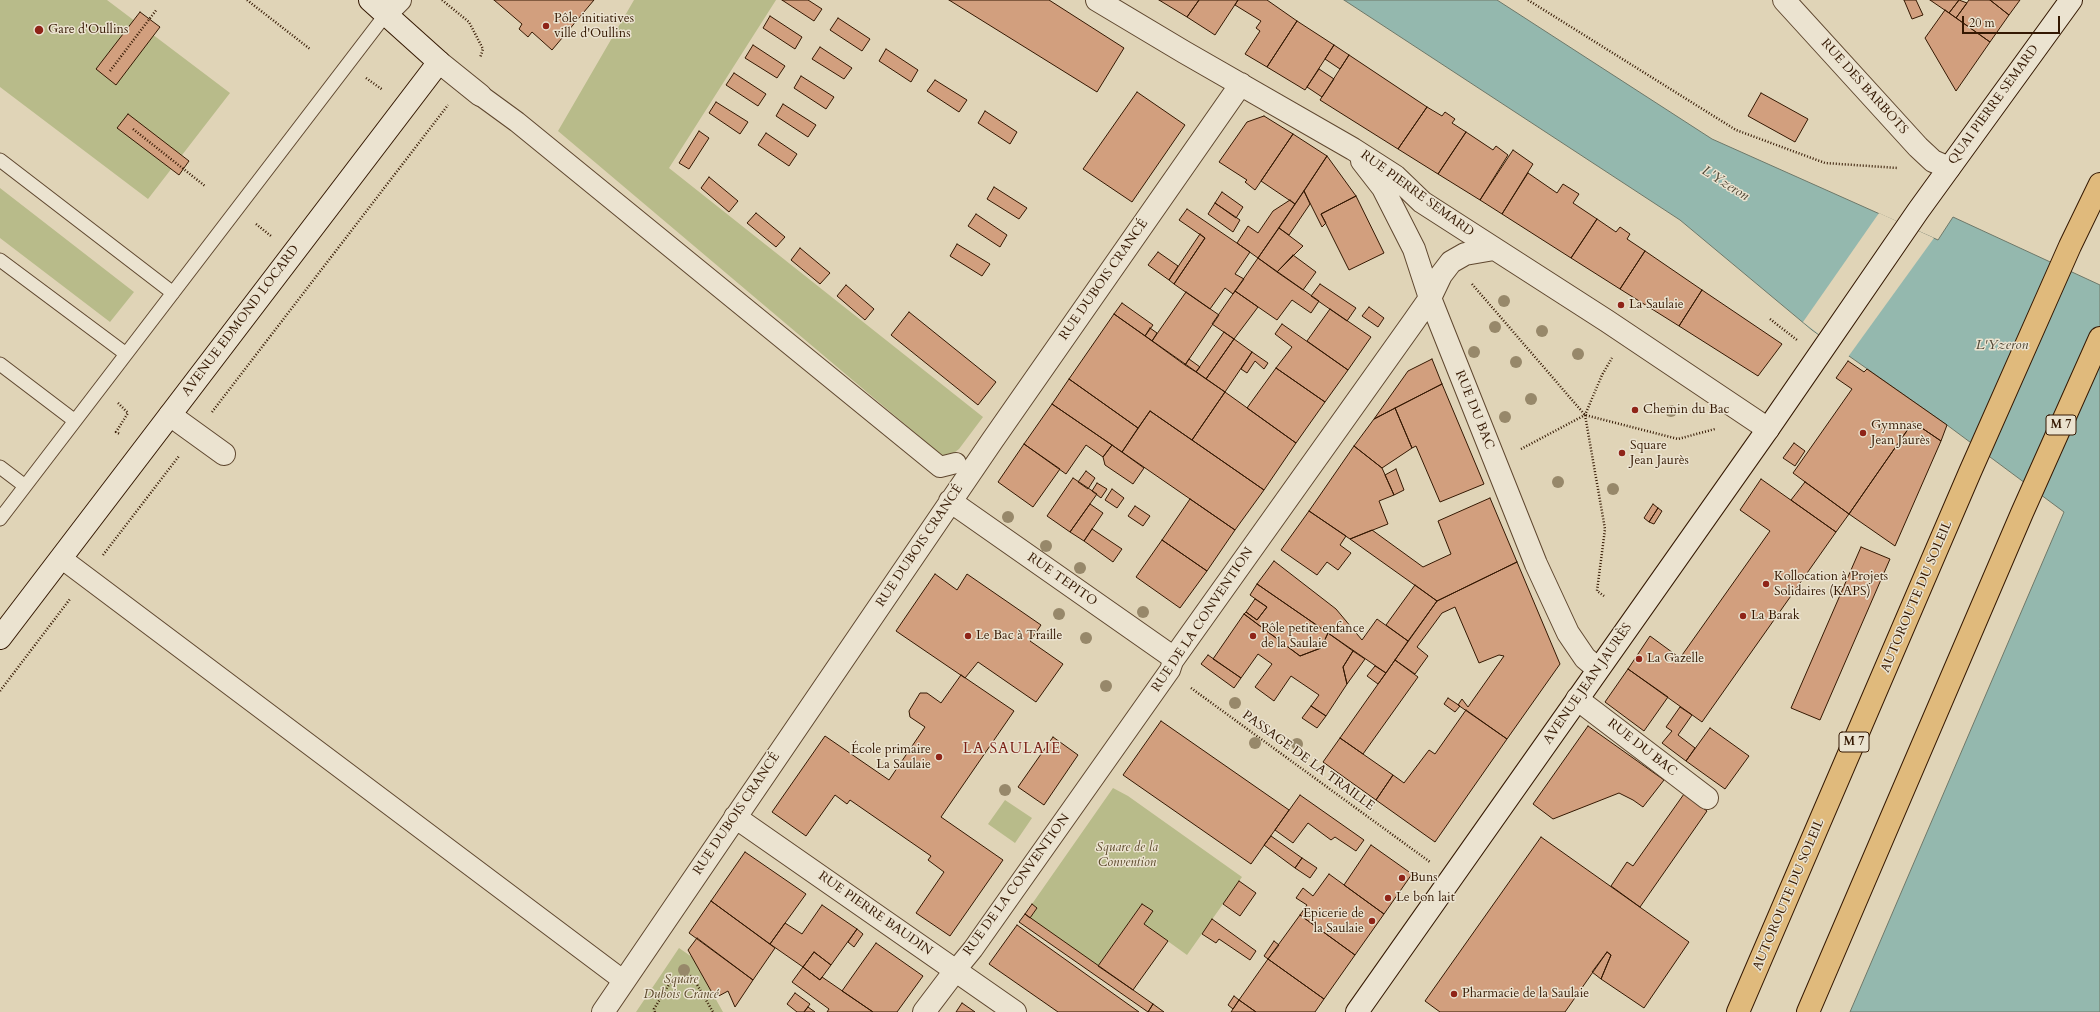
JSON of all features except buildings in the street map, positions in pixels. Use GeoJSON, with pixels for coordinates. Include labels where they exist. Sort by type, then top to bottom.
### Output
{"type":"FeatureCollection","features":[{"type":"Feature","properties":{"kind":"highway","name":"AUTOROUTE DU SOLEIL"},"geometry":{"type":"LineString","coordinates":[[1738,1012],[1970,472],[2070,246],[2100,184]]}},
{"type":"Feature","properties":{"kind":"highway","name":"M 7"},"geometry":{"type":"LineString","coordinates":[[1808,1012],[2022,513],[2100,338]]}},
{"type":"Feature","properties":{"kind":"street"},"geometry":{"type":"LineString","coordinates":[[370,0],[393,7],[439,62],[517,122],[940,467],[956,463]]}},
{"type":"Feature","properties":{"kind":"street","name":"RUE PIERRE SEMARD"},"geometry":{"type":"LineString","coordinates":[[1097,0],[1353,149],[1396,176],[1422,202],[1607,321],[1768,429]]}},
{"type":"Feature","properties":{"kind":"street","name":"RUE DES BARBOTS"},"geometry":{"type":"LineString","coordinates":[[1784,0],[1918,147],[1933,161],[1949,168]]}},
{"type":"Feature","properties":{"kind":"street","name":"QUAI PIERRE SEMARD"},"geometry":{"type":"LineString","coordinates":[[1823,349],[1918,211],[2071,0]]}},
{"type":"Feature","properties":{"kind":"street","name":"AVENUE EDMOND LOCARD"},"geometry":{"type":"LineString","coordinates":[[0,638],[439,62]]}},
{"type":"Feature","properties":{"kind":"street","name":"RUE DUBOIS CRANCÉ"},"geometry":{"type":"LineString","coordinates":[[603,1012],[950,501],[1241,84]]}},
{"type":"Feature","properties":{"kind":"street","name":"RUE DU BAC"},"geometry":{"type":"LineString","coordinates":[[1353,149],[1383,188],[1414,249],[1430,298],[1536,564],[1568,633],[1585,658],[1598,669]]}},
{"type":"Feature","properties":{"kind":"street","name":"RUE DE LA CONVENTION"},"geometry":{"type":"LineString","coordinates":[[924,1012],[955,971],[1170,670],[1174,658],[1430,298],[1441,275],[1451,262],[1465,254],[1494,249]]}},
{"type":"Feature","properties":{"kind":"street","name":"AVENUE JEAN JAURÈS"},"geometry":{"type":"LineString","coordinates":[[1357,1012],[1823,349]]}},
{"type":"Feature","properties":{"kind":"street"},"geometry":{"type":"LineString","coordinates":[[170,415],[224,454]]}},
{"type":"Feature","properties":{"kind":"street","name":"RUE TEPITO"},"geometry":{"type":"LineString","coordinates":[[950,501],[1174,658]]}},
{"type":"Feature","properties":{"kind":"street"},"geometry":{"type":"LineString","coordinates":[[61,558],[624,981]]}},
{"type":"Feature","properties":{"kind":"street","name":"RUE DU BAC"},"geometry":{"type":"LineString","coordinates":[[1577,699],[1707,798]]}},
{"type":"Feature","properties":{"kind":"street","name":"RUE PIERRE BAUDIN"},"geometry":{"type":"LineString","coordinates":[[735,817],[1015,1012]]}},
{"type":"Feature","properties":{"kind":"lane"},"geometry":{"type":"LineString","coordinates":[[0,519],[393,7]]}},
{"type":"Feature","properties":{"kind":"lane"},"geometry":{"type":"LineString","coordinates":[[0,160],[173,293]]}},
{"type":"Feature","properties":{"kind":"lane"},"geometry":{"type":"LineString","coordinates":[[0,260],[126,354]]}},
{"type":"Feature","properties":{"kind":"lane"},"geometry":{"type":"LineString","coordinates":[[0,364],[74,422]]}},
{"type":"Feature","properties":{"kind":"lane"},"geometry":{"type":"LineString","coordinates":[[0,467],[25,486]]}},
{"type":"Feature","properties":{"kind":"path"},"geometry":{"type":"LineString","coordinates":[[247,0],[310,49]]}},
{"type":"Feature","properties":{"kind":"path"},"geometry":{"type":"LineString","coordinates":[[1528,0],[1736,130],[1825,163],[1900,168]]}},
{"type":"Feature","properties":{"kind":"path"},"geometry":{"type":"LineString","coordinates":[[110,71],[157,9]]}},
{"type":"Feature","properties":{"kind":"path"},"geometry":{"type":"LineString","coordinates":[[362,75],[389,95]]}},
{"type":"Feature","properties":{"kind":"path"},"geometry":{"type":"LineString","coordinates":[[133,129],[205,186]]}},
{"type":"Feature","properties":{"kind":"path"},"geometry":{"type":"LineString","coordinates":[[252,221],[277,240]]}},
{"type":"Feature","properties":{"kind":"path"},"geometry":{"type":"LineString","coordinates":[[1472,284],[1585,415],[1605,528],[1597,590],[1604,596]]}},
{"type":"Feature","properties":{"kind":"path"},"geometry":{"type":"LineString","coordinates":[[1521,449],[1585,415],[1602,375],[1614,354]]}},
{"type":"Feature","properties":{"kind":"path"},"geometry":{"type":"LineString","coordinates":[[114,400],[128,413],[116,432],[121,435]]}},
{"type":"Feature","properties":{"kind":"path"},"geometry":{"type":"LineString","coordinates":[[1585,415],[1678,439],[1715,429]]}},
{"type":"Feature","properties":{"kind":"path","name":"PASSAGE DE LA TRAILLE"},"geometry":{"type":"LineString","coordinates":[[1174,658],[1198,674],[1189,687],[1451,878]]}},
{"type":"Feature","properties":{"kind":"path"},"geometry":{"type":"LineString","coordinates":[[655,1012],[654,1009],[673,978],[692,976],[713,1012]]}},
{"type":"Feature","properties":{"kind":"green space"},"geometry":{"type":"Polygon","coordinates":[[[0,0],[107,0],[230,93],[148,199],[0,87],[0,0]]]}},
{"type":"Feature","properties":{"kind":"green space"},"geometry":{"type":"Polygon","coordinates":[[[634,0],[776,0],[669,168],[983,417],[959,449],[946,459],[558,131],[634,0]]]}},
{"type":"Feature","properties":{"kind":"green space"},"geometry":{"type":"Polygon","coordinates":[[[0,188],[134,292],[110,322],[0,238],[0,188]]]}},
{"type":"Feature","properties":{"kind":"green space","name":"Square de la Convention"},"geometry":{"type":"Polygon","coordinates":[[[1113,788],[1128,796],[1242,877],[1187,955],[1144,924],[1153,911],[1142,904],[1098,966],[1030,918],[1037,908],[1032,904],[1113,788]]]}},
{"type":"Feature","properties":{"kind":"green space"},"geometry":{"type":"Polygon","coordinates":[[[1005,800],[1032,818],[1015,843],[988,824],[1005,800]]]}},
{"type":"Feature","properties":{"kind":"green space","name":"Square Dubois Crancé"},"geometry":{"type":"Polygon","coordinates":[[[679,948],[692,957],[723,1012],[636,1012],[679,948]]]}},
{"type":"Feature","properties":{"kind":"water","name":"L'Yzeron"},"geometry":{"type":"Polygon","coordinates":[[[1344,0],[1497,0],[1712,139],[1938,240],[1953,217],[2100,285],[2100,1012],[1850,1012],[2064,512],[1947,425],[1812,330],[1680,220],[1344,0]]]}},
{"type":"Feature","properties":{"kind":"pier"},"geometry":{"type":"Polygon","coordinates":[[[1879,213],[1934,238],[1848,357],[1803,322],[1879,213]]]}},
{"type":"Feature","properties":{"kind":"place","name":"Pôle initiatives ville d'Oullins"},"geometry":{"type":"Point","coordinates":[546,26]}},
{"type":"Feature","properties":{"kind":"place","name":"Gare d'Oullins"},"geometry":{"type":"Point","coordinates":[39,30]}},
{"type":"Feature","properties":{"kind":"place","name":"La Saulaie"},"geometry":{"type":"Point","coordinates":[1621,305]}},
{"type":"Feature","properties":{"kind":"place","name":"Chemin du Bac"},"geometry":{"type":"Point","coordinates":[1635,410]}},
{"type":"Feature","properties":{"kind":"place","name":"Gymnase Jean Jaurès"},"geometry":{"type":"Point","coordinates":[1863,433]}},
{"type":"Feature","properties":{"kind":"place","name":"Square Jean Jaurès"},"geometry":{"type":"Point","coordinates":[1622,453]}},
{"type":"Feature","properties":{"kind":"place","name":"Kollocation à Projets Solidaires (KAPS)"},"geometry":{"type":"Point","coordinates":[1766,584]}},
{"type":"Feature","properties":{"kind":"place","name":"La Barak"},"geometry":{"type":"Point","coordinates":[1743,616]}},
{"type":"Feature","properties":{"kind":"place","name":"Le Bac à Traille"},"geometry":{"type":"Point","coordinates":[968,636]}},
{"type":"Feature","properties":{"kind":"place","name":"Pôle petite enfance de la Saulaie"},"geometry":{"type":"Point","coordinates":[1253,636]}},
{"type":"Feature","properties":{"kind":"place","name":"La Gazelle"},"geometry":{"type":"Point","coordinates":[1639,659]}},
{"type":"Feature","properties":{"kind":"place","name":"École primaire La Saulaie"},"geometry":{"type":"Point","coordinates":[939,757]}},
{"type":"Feature","properties":{"kind":"place","name":"Buns"},"geometry":{"type":"Point","coordinates":[1402,878]}},
{"type":"Feature","properties":{"kind":"place","name":"Le bon lait"},"geometry":{"type":"Point","coordinates":[1388,898]}},
{"type":"Feature","properties":{"kind":"place","name":"Epicerie de la Saulaie"},"geometry":{"type":"Point","coordinates":[1372,921]}},
{"type":"Feature","properties":{"kind":"place","name":"Pharmacie de la Saulaie"},"geometry":{"type":"Point","coordinates":[1454,994]}},
{"type":"Feature","properties":{"kind":"district","name":"LA SAULAIE"},"geometry":{"type":"Point","coordinates":[1012,750]}}]}
